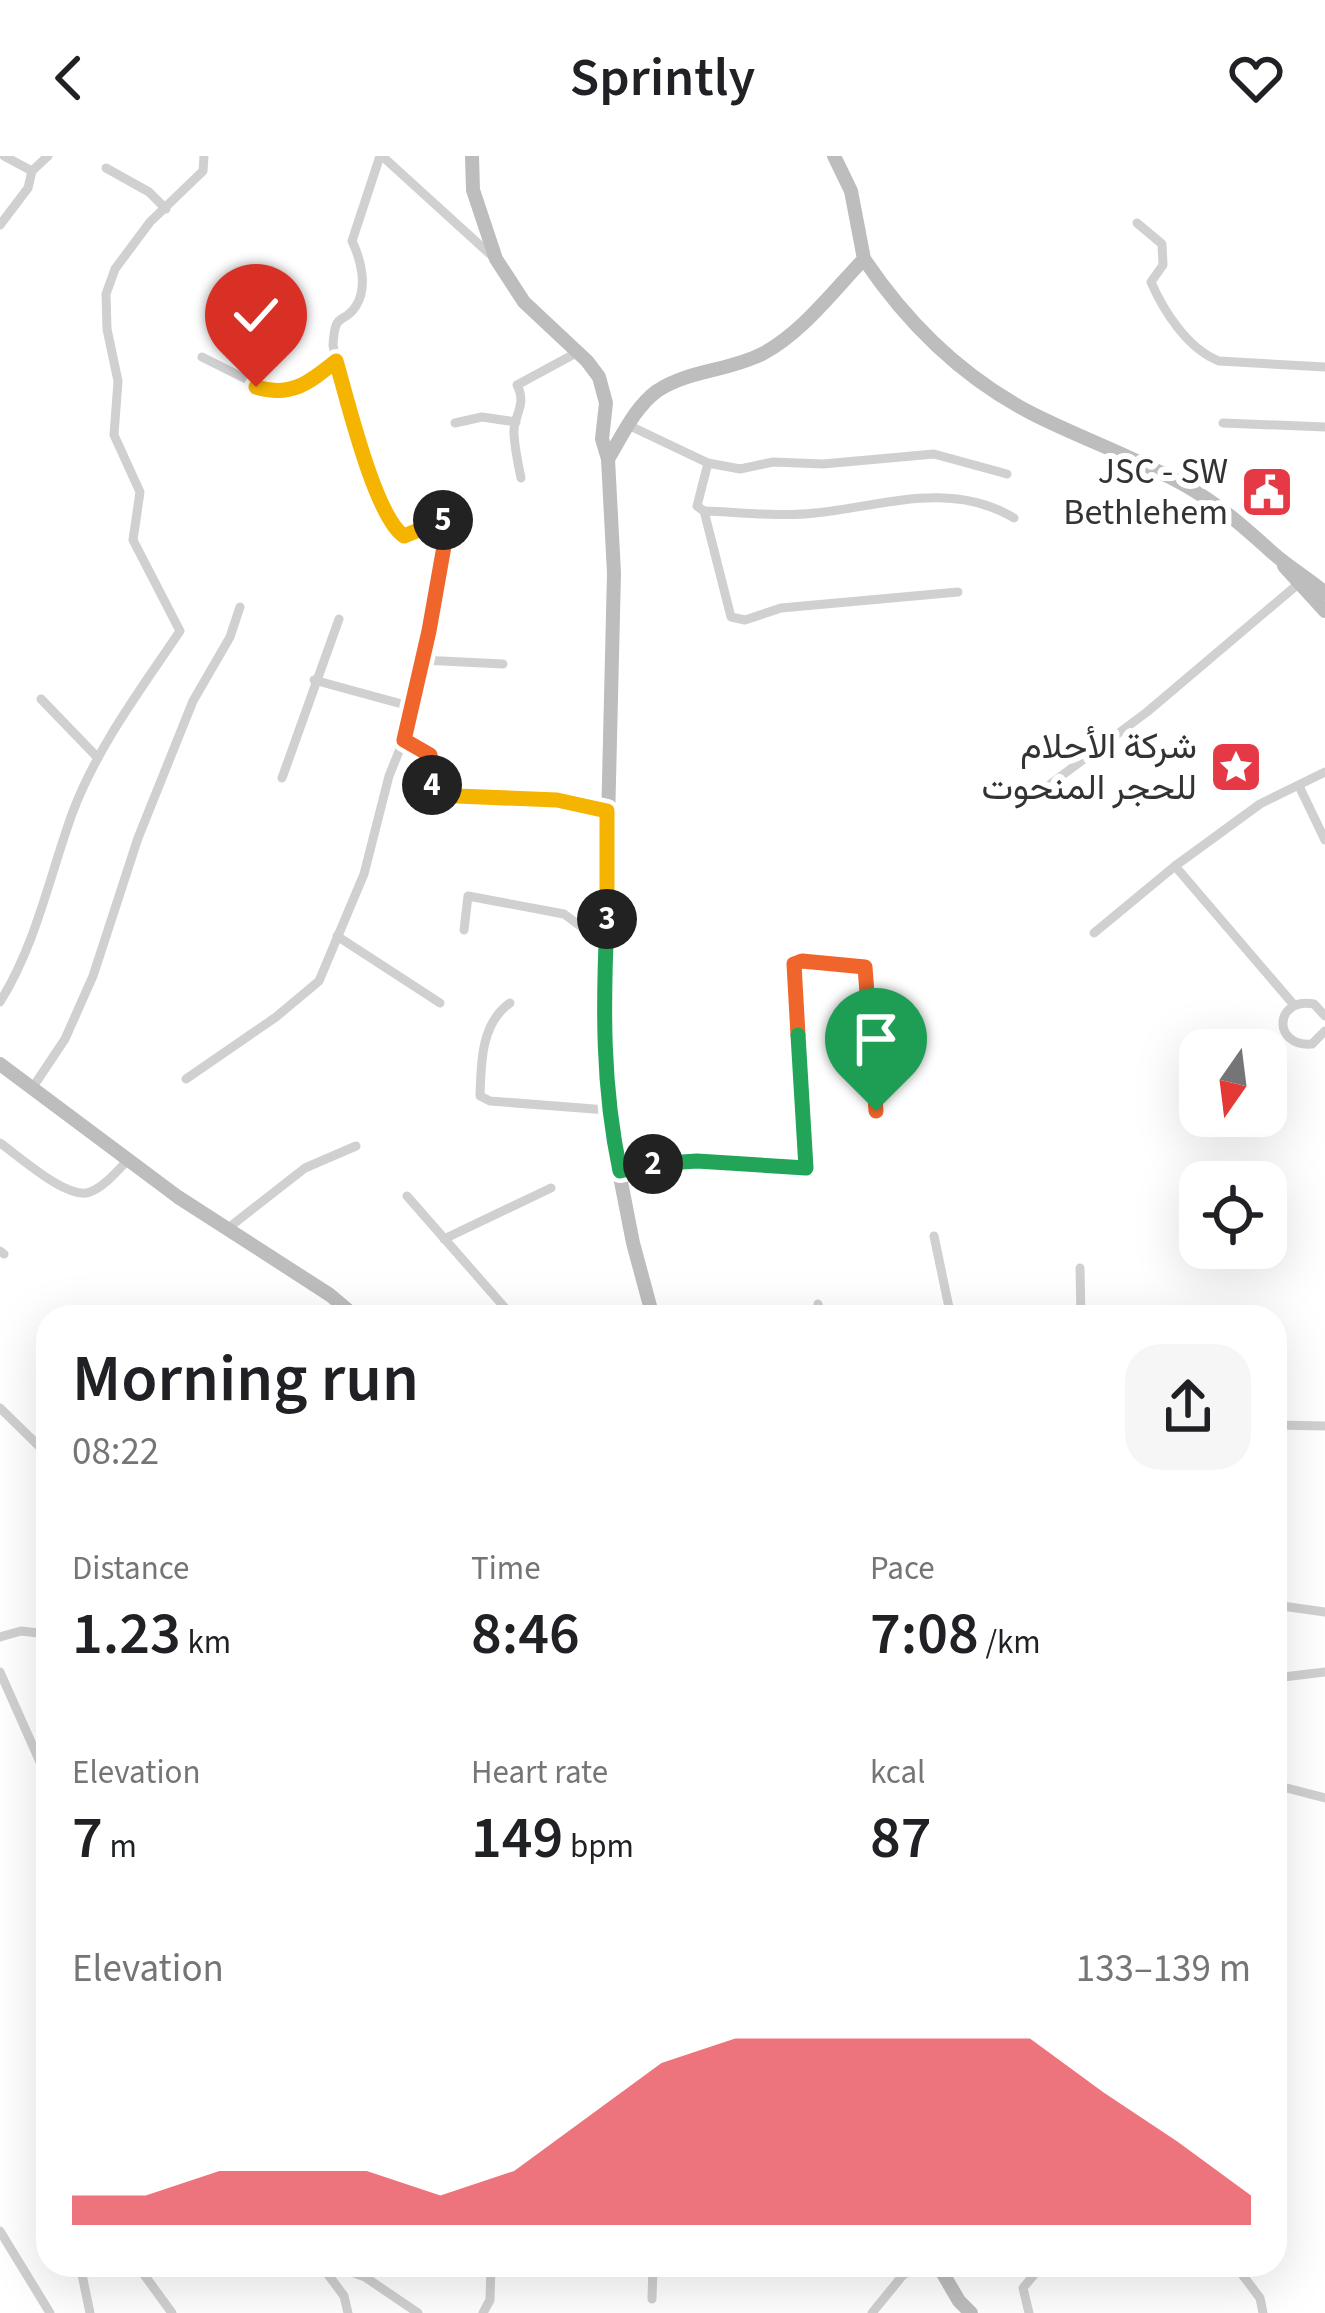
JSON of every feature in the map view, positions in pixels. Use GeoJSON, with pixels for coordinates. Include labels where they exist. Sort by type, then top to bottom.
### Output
{"type":"FeatureCollection","features":[{"type":"Feature","properties":{"kind":"street"},"geometry":{"type":"LineString","coordinates":[[4,156],[32,171]]}},
{"type":"Feature","properties":{"kind":"street"},"geometry":{"type":"LineString","coordinates":[[0,225],[28,188],[32,171],[47,156]]}},
{"type":"Feature","properties":{"kind":"street"},"geometry":{"type":"LineString","coordinates":[[0,1002],[22,967],[74,810],[98,758],[180,631],[133,540],[140,492],[114,435],[118,382],[107,329],[106,294],[115,269],[150,222],[203,171],[204,156]]}},
{"type":"Feature","properties":{"kind":"street"},"geometry":{"type":"LineString","coordinates":[[186,1079],[319,981],[364,874],[389,776],[404,740],[422,659],[446,526],[443,520],[429,522],[404,536],[394,529],[381,504],[336,361],[334,326],[358,302],[363,264],[352,241],[356,221],[381,156],[496,260],[524,302],[578,352],[604,389],[602,439],[608,459],[614,573],[603,1030],[607,1110],[649,1305]]}},
{"type":"Feature","properties":{"kind":"street"},"geometry":{"type":"LineString","coordinates":[[472,156],[473,190],[496,260]]}},
{"type":"Feature","properties":{"kind":"street"},"geometry":{"type":"LineString","coordinates":[[834,156],[851,191],[864,260],[923,335],[1025,410],[1186,486],[1236,518],[1325,593]]}},
{"type":"Feature","properties":{"kind":"street"},"geometry":{"type":"LineString","coordinates":[[106,168],[149,192],[166,208]]}},
{"type":"Feature","properties":{"kind":"street"},"geometry":{"type":"LineString","coordinates":[[1137,223],[1162,244],[1163,265],[1151,282],[1157,297],[1203,355],[1219,362],[1325,367]]}},
{"type":"Feature","properties":{"kind":"street"},"geometry":{"type":"LineString","coordinates":[[608,459],[655,392],[681,379],[758,356],[786,339],[864,260]]}},
{"type":"Feature","properties":{"kind":"street"},"geometry":{"type":"LineString","coordinates":[[521,478],[512,427],[523,396],[517,385],[578,352]]}},
{"type":"Feature","properties":{"kind":"street"},"geometry":{"type":"LineString","coordinates":[[202,357],[274,393],[308,384],[336,361]]}},
{"type":"Feature","properties":{"kind":"street"},"geometry":{"type":"LineString","coordinates":[[454,423],[482,417],[516,422]]}},
{"type":"Feature","properties":{"kind":"street"},"geometry":{"type":"LineString","coordinates":[[1223,423],[1325,427]]}},
{"type":"Feature","properties":{"kind":"street"},"geometry":{"type":"LineString","coordinates":[[628,425],[708,463],[740,469],[773,462],[823,464],[934,454],[1007,474]]}},
{"type":"Feature","properties":{"kind":"street"},"geometry":{"type":"LineString","coordinates":[[708,463],[698,506],[704,512],[731,617],[745,620],[781,608],[958,592]]}},
{"type":"Feature","properties":{"kind":"street"},"geometry":{"type":"LineString","coordinates":[[704,512],[813,514],[907,496],[990,504],[1014,518]]}},
{"type":"Feature","properties":{"kind":"street"},"geometry":{"type":"LineString","coordinates":[[1278,557],[1325,611]]}},
{"type":"Feature","properties":{"kind":"street"},"geometry":{"type":"LineString","coordinates":[[1037,794],[1147,712],[1298,584]]}},
{"type":"Feature","properties":{"kind":"street"},"geometry":{"type":"LineString","coordinates":[[31,1090],[65,1039],[93,976],[138,838],[193,700],[230,638],[240,607]]}},
{"type":"Feature","properties":{"kind":"street"},"geometry":{"type":"LineString","coordinates":[[282,778],[339,619]]}},
{"type":"Feature","properties":{"kind":"street"},"geometry":{"type":"LineString","coordinates":[[422,659],[503,664]]}},
{"type":"Feature","properties":{"kind":"street"},"geometry":{"type":"LineString","coordinates":[[314,680],[410,706]]}},
{"type":"Feature","properties":{"kind":"street"},"geometry":{"type":"LineString","coordinates":[[41,699],[98,758]]}},
{"type":"Feature","properties":{"kind":"street"},"geometry":{"type":"LineString","coordinates":[[404,740],[430,755],[432,787],[457,796],[557,800],[607,811]]}},
{"type":"Feature","properties":{"kind":"street"},"geometry":{"type":"LineString","coordinates":[[1094,933],[1174,866],[1260,804],[1325,772]]}},
{"type":"Feature","properties":{"kind":"street"},"geometry":{"type":"LineString","coordinates":[[1299,786],[1325,840]]}},
{"type":"Feature","properties":{"kind":"street"},"geometry":{"type":"LineString","coordinates":[[1174,866],[1294,1005]]}},
{"type":"Feature","properties":{"kind":"street"},"geometry":{"type":"LineString","coordinates":[[464,930],[467,896],[564,914],[606,945]]}},
{"type":"Feature","properties":{"kind":"street"},"geometry":{"type":"LineString","coordinates":[[337,937],[440,1003]]}},
{"type":"Feature","properties":{"kind":"street"},"geometry":{"type":"LineString","coordinates":[[620,1171],[697,1161],[806,1168],[794,964],[802,961],[865,967],[876,1111]]}},
{"type":"Feature","properties":{"kind":"street"},"geometry":{"type":"LineString","coordinates":[[510,1003],[497,1012],[484,1046],[480,1096],[490,1101],[607,1110]]}},
{"type":"Feature","properties":{"kind":"street"},"geometry":{"type":"LineString","coordinates":[[1294,1005],[1314,1004],[1325,1016]]}},
{"type":"Feature","properties":{"kind":"street"},"geometry":{"type":"LineString","coordinates":[[1294,1005],[1283,1022],[1292,1041],[1312,1044],[1325,1030]]}},
{"type":"Feature","properties":{"kind":"street"},"geometry":{"type":"LineString","coordinates":[[0,1064],[128,1162],[342,1305]]}},
{"type":"Feature","properties":{"kind":"street"},"geometry":{"type":"LineString","coordinates":[[0,1143],[79,1194],[93,1192],[128,1162]]}},
{"type":"Feature","properties":{"kind":"street"},"geometry":{"type":"LineString","coordinates":[[227,1228],[305,1168],[356,1146]]}},
{"type":"Feature","properties":{"kind":"street"},"geometry":{"type":"LineString","coordinates":[[444,1239],[551,1188]]}},
{"type":"Feature","properties":{"kind":"street"},"geometry":{"type":"LineString","coordinates":[[407,1196],[502,1305]]}},
{"type":"Feature","properties":{"kind":"street"},"geometry":{"type":"LineString","coordinates":[[934,1236],[948,1305]]}},
{"type":"Feature","properties":{"kind":"street"},"geometry":{"type":"LineString","coordinates":[[1080,1268],[1082,1305]]}},
{"type":"Feature","properties":{"kind":"street"},"geometry":{"type":"LineString","coordinates":[[0,1408],[36,1443]]}},
{"type":"Feature","properties":{"kind":"street"},"geometry":{"type":"LineString","coordinates":[[1287,1425],[1325,1426]]}},
{"type":"Feature","properties":{"kind":"street"},"geometry":{"type":"LineString","coordinates":[[1287,1607],[1325,1612]]}},
{"type":"Feature","properties":{"kind":"street"},"geometry":{"type":"LineString","coordinates":[[0,1637],[22,1630],[36,1632]]}},
{"type":"Feature","properties":{"kind":"street"},"geometry":{"type":"LineString","coordinates":[[0,1672],[36,1753]]}},
{"type":"Feature","properties":{"kind":"street"},"geometry":{"type":"LineString","coordinates":[[1287,1677],[1325,1672]]}},
{"type":"Feature","properties":{"kind":"street"},"geometry":{"type":"LineString","coordinates":[[1287,1788],[1325,1798]]}},
{"type":"Feature","properties":{"kind":"street"},"geometry":{"type":"LineString","coordinates":[[0,2230],[50,2313]]}},
{"type":"Feature","properties":{"kind":"street"},"geometry":{"type":"LineString","coordinates":[[82,2277],[90,2313]]}},
{"type":"Feature","properties":{"kind":"street"},"geometry":{"type":"LineString","coordinates":[[145,2277],[172,2313]]}},
{"type":"Feature","properties":{"kind":"street"},"geometry":{"type":"LineString","coordinates":[[330,2277],[344,2296],[348,2313]]}},
{"type":"Feature","properties":{"kind":"street"},"geometry":{"type":"LineString","coordinates":[[365,2277],[418,2313]]}},
{"type":"Feature","properties":{"kind":"street"},"geometry":{"type":"LineString","coordinates":[[483,2313],[490,2300],[491,2277]]}},
{"type":"Feature","properties":{"kind":"street"},"geometry":{"type":"LineString","coordinates":[[652,2299],[653,2277]]}},
{"type":"Feature","properties":{"kind":"street"},"geometry":{"type":"LineString","coordinates":[[872,2313],[904,2277]]}},
{"type":"Feature","properties":{"kind":"street"},"geometry":{"type":"LineString","coordinates":[[946,2277],[971,2313]]}},
{"type":"Feature","properties":{"kind":"street"},"geometry":{"type":"LineString","coordinates":[[1029,2313],[1023,2288],[1032,2277]]}},
{"type":"Feature","properties":{"kind":"street"},"geometry":{"type":"LineString","coordinates":[[1244,2277],[1263,2313]]}},
{"type":"Feature","properties":{"kind":"place","name":"JSC - SW Bethlehem"},"geometry":{"type":"Point","coordinates":[1267,492]}},
{"type":"Feature","properties":{"kind":"place","name":"شركة الأحلام للحجر المنحوت"},"geometry":{"type":"Point","coordinates":[1236,767]}},
{"type":"Feature","properties":{"kind":"route"},"geometry":{"type":"LineString","coordinates":[[256,387],[287,392],[308,384],[336,361],[381,504],[394,529],[404,536],[429,522],[443,520],[446,526],[404,740],[430,755],[432,787],[457,796],[557,800],[607,811],[603,1030],[607,1110],[620,1171],[697,1161],[806,1168],[794,964],[802,961],[865,967],[876,1111]]}}]}
